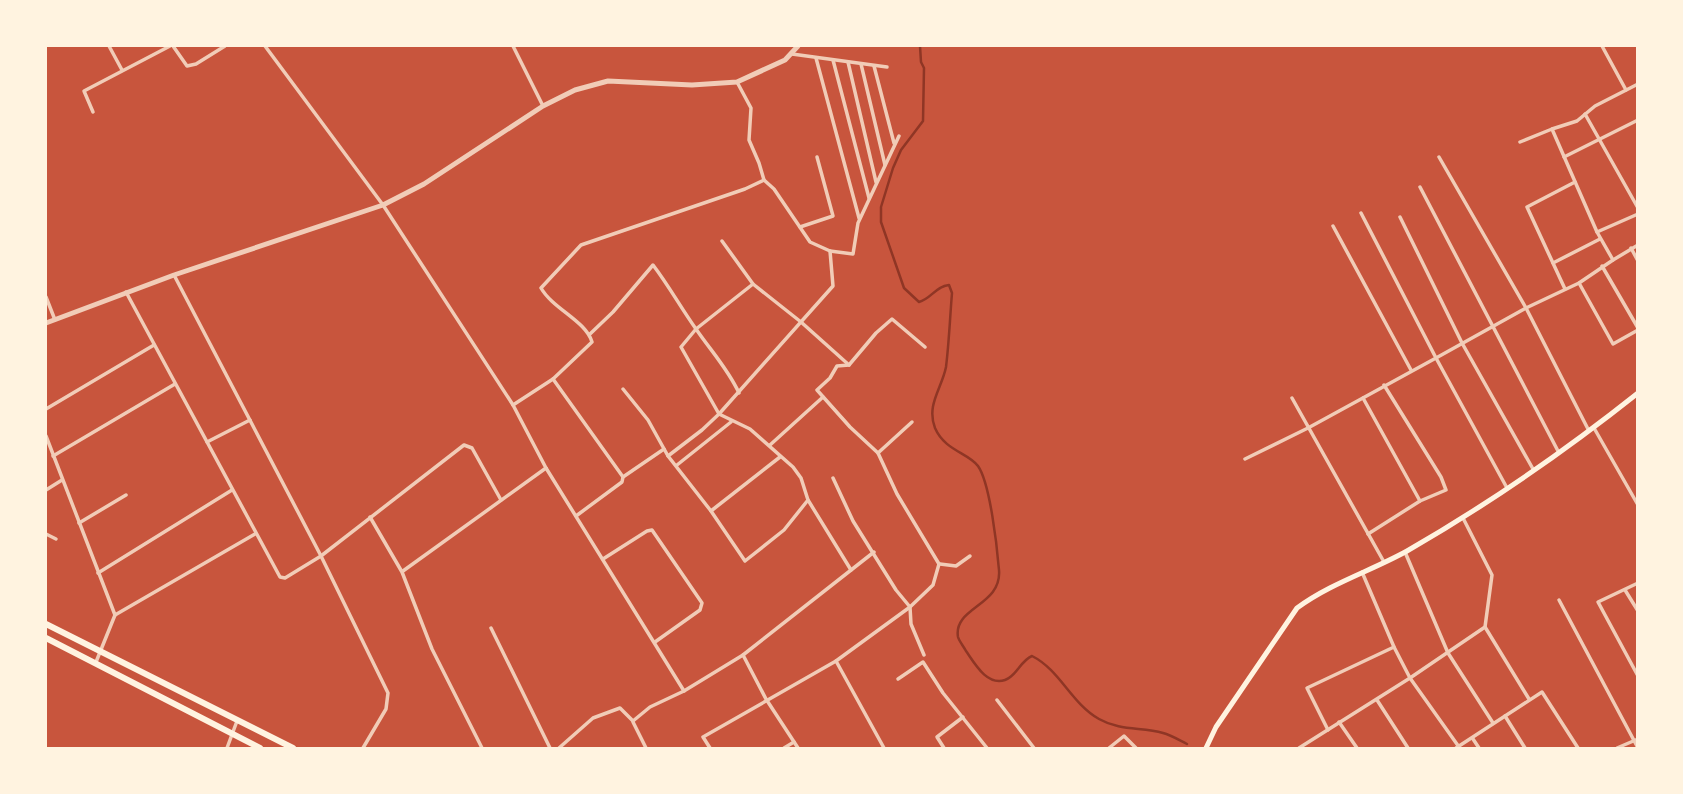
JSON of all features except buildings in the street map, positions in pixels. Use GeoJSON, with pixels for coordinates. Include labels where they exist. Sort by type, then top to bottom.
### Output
{"type":"FeatureCollection","features":[{"type":"Feature","properties":{"kind":"main road"},"geometry":{"type":"LineString","coordinates":[[1206,748],[1216,727],[1297,608],[1311,597],[1405,552],[1507,488],[1637,393]]}},
{"type":"Feature","properties":{"kind":"main road"},"geometry":{"type":"LineString","coordinates":[[46,624],[293,748]]}},
{"type":"Feature","properties":{"kind":"main road"},"geometry":{"type":"LineString","coordinates":[[46,638],[231,736],[260,748]]}},
{"type":"Feature","properties":{"kind":"street"},"geometry":{"type":"LineString","coordinates":[[109,46],[122,70]]}},
{"type":"Feature","properties":{"kind":"street"},"geometry":{"type":"LineString","coordinates":[[93,112],[84,90],[122,70],[172,46],[184,63],[191,66],[225,46]]}},
{"type":"Feature","properties":{"kind":"street"},"geometry":{"type":"LineString","coordinates":[[265,46],[383,205],[513,405],[546,468],[684,691]]}},
{"type":"Feature","properties":{"kind":"street"},"geometry":{"type":"LineString","coordinates":[[513,46],[543,106]]}},
{"type":"Feature","properties":{"kind":"street"},"geometry":{"type":"LineString","coordinates":[[46,323],[174,275],[383,205],[443,173],[543,106],[575,90],[608,81],[692,85],[737,82],[774,67],[798,46]]}},
{"type":"Feature","properties":{"kind":"street"},"geometry":{"type":"LineString","coordinates":[[1602,46],[1626,90]]}},
{"type":"Feature","properties":{"kind":"street"},"geometry":{"type":"LineString","coordinates":[[792,54],[887,67]]}},
{"type":"Feature","properties":{"kind":"street"},"geometry":{"type":"LineString","coordinates":[[816,58],[859,220]]}},
{"type":"Feature","properties":{"kind":"street"},"geometry":{"type":"LineString","coordinates":[[833,60],[869,200]]}},
{"type":"Feature","properties":{"kind":"street"},"geometry":{"type":"LineString","coordinates":[[848,62],[877,184]]}},
{"type":"Feature","properties":{"kind":"street"},"geometry":{"type":"LineString","coordinates":[[862,64],[885,167]]}},
{"type":"Feature","properties":{"kind":"street"},"geometry":{"type":"LineString","coordinates":[[874,65],[895,145]]}},
{"type":"Feature","properties":{"kind":"street"},"geometry":{"type":"LineString","coordinates":[[737,82],[751,108],[749,140],[760,163],[764,180],[774,189],[810,242],[831,251],[853,254],[859,220],[899,136]]}},
{"type":"Feature","properties":{"kind":"street"},"geometry":{"type":"LineString","coordinates":[[1520,142],[1577,121],[1595,106],[1637,84]]}},
{"type":"Feature","properties":{"kind":"street"},"geometry":{"type":"LineString","coordinates":[[1585,114],[1637,208]]}},
{"type":"Feature","properties":{"kind":"street"},"geometry":{"type":"LineString","coordinates":[[1564,158],[1637,120]]}},
{"type":"Feature","properties":{"kind":"street"},"geometry":{"type":"LineString","coordinates":[[1552,129],[1600,239],[1613,260]]}},
{"type":"Feature","properties":{"kind":"street"},"geometry":{"type":"LineString","coordinates":[[800,228],[833,216],[817,157]]}},
{"type":"Feature","properties":{"kind":"street"},"geometry":{"type":"LineString","coordinates":[[1439,157],[1526,308],[1591,429],[1637,505]]}},
{"type":"Feature","properties":{"kind":"street"},"geometry":{"type":"LineString","coordinates":[[513,405],[553,379],[592,342],[590,334],[555,306],[541,288],[581,244],[745,189],[764,180]]}},
{"type":"Feature","properties":{"kind":"street"},"geometry":{"type":"LineString","coordinates":[[1565,289],[1527,206],[1575,182]]}},
{"type":"Feature","properties":{"kind":"street"},"geometry":{"type":"LineString","coordinates":[[1420,187],[1558,451]]}},
{"type":"Feature","properties":{"kind":"street"},"geometry":{"type":"LineString","coordinates":[[1362,213],[1436,358],[1507,488]]}},
{"type":"Feature","properties":{"kind":"street"},"geometry":{"type":"LineString","coordinates":[[1597,232],[1637,214]]}},
{"type":"Feature","properties":{"kind":"street"},"geometry":{"type":"LineString","coordinates":[[1400,217],[1462,342],[1533,469]]}},
{"type":"Feature","properties":{"kind":"street"},"geometry":{"type":"LineString","coordinates":[[1333,226],[1411,370]]}},
{"type":"Feature","properties":{"kind":"street"},"geometry":{"type":"LineString","coordinates":[[1553,263],[1600,239]]}},
{"type":"Feature","properties":{"kind":"street"},"geometry":{"type":"LineString","coordinates":[[722,241],[753,284],[849,365]]}},
{"type":"Feature","properties":{"kind":"street"},"geometry":{"type":"LineString","coordinates":[[1245,458],[1308,428],[1462,342],[1579,283],[1637,244]]}},
{"type":"Feature","properties":{"kind":"street"},"geometry":{"type":"LineString","coordinates":[[1631,248],[1637,261]]}},
{"type":"Feature","properties":{"kind":"street"},"geometry":{"type":"LineString","coordinates":[[668,456],[719,414],[833,286],[831,251]]}},
{"type":"Feature","properties":{"kind":"street"},"geometry":{"type":"LineString","coordinates":[[590,334],[613,312],[653,265],[696,330],[727,370],[739,393]]}},
{"type":"Feature","properties":{"kind":"street"},"geometry":{"type":"LineString","coordinates":[[1579,283],[1613,344],[1637,329],[1602,266]]}},
{"type":"Feature","properties":{"kind":"street"},"geometry":{"type":"LineString","coordinates":[[174,275],[321,556],[388,693],[386,709],[363,748]]}},
{"type":"Feature","properties":{"kind":"street"},"geometry":{"type":"LineString","coordinates":[[753,284],[696,330],[681,347],[719,414],[750,429],[793,467],[801,478],[808,500],[851,570]]}},
{"type":"Feature","properties":{"kind":"street"},"geometry":{"type":"LineString","coordinates":[[126,292],[282,578],[321,556],[464,445],[472,448],[501,500]]}},
{"type":"Feature","properties":{"kind":"street"},"geometry":{"type":"LineString","coordinates":[[46,297],[55,320]]}},
{"type":"Feature","properties":{"kind":"street"},"geometry":{"type":"LineString","coordinates":[[710,748],[704,737],[836,661],[910,607],[933,584],[939,564],[897,494],[878,453],[817,390],[830,378],[837,366],[849,365],[876,333],[892,319],[925,348]]}},
{"type":"Feature","properties":{"kind":"street"},"geometry":{"type":"LineString","coordinates":[[46,409],[154,345]]}},
{"type":"Feature","properties":{"kind":"street"},"geometry":{"type":"LineString","coordinates":[[553,379],[623,477]]}},
{"type":"Feature","properties":{"kind":"street"},"geometry":{"type":"LineString","coordinates":[[53,456],[175,384]]}},
{"type":"Feature","properties":{"kind":"street"},"geometry":{"type":"LineString","coordinates":[[1368,534],[1420,501],[1446,490],[1441,477],[1384,385]]}},
{"type":"Feature","properties":{"kind":"street"},"geometry":{"type":"LineString","coordinates":[[623,389],[648,420],[668,456],[711,510],[745,561],[784,530],[808,500]]}},
{"type":"Feature","properties":{"kind":"street"},"geometry":{"type":"LineString","coordinates":[[769,445],[823,397]]}},
{"type":"Feature","properties":{"kind":"street"},"geometry":{"type":"LineString","coordinates":[[1292,398],[1384,562]]}},
{"type":"Feature","properties":{"kind":"street"},"geometry":{"type":"LineString","coordinates":[[1363,398],[1420,501]]}},
{"type":"Feature","properties":{"kind":"street"},"geometry":{"type":"LineString","coordinates":[[207,442],[250,420]]}},
{"type":"Feature","properties":{"kind":"street"},"geometry":{"type":"LineString","coordinates":[[677,465],[731,422]]}},
{"type":"Feature","properties":{"kind":"street"},"geometry":{"type":"LineString","coordinates":[[878,453],[912,422]]}},
{"type":"Feature","properties":{"kind":"street"},"geometry":{"type":"LineString","coordinates":[[46,436],[115,615]]}},
{"type":"Feature","properties":{"kind":"street"},"geometry":{"type":"LineString","coordinates":[[576,516],[622,482],[623,477],[664,449]]}},
{"type":"Feature","properties":{"kind":"street"},"geometry":{"type":"LineString","coordinates":[[711,510],[780,457]]}},
{"type":"Feature","properties":{"kind":"street"},"geometry":{"type":"LineString","coordinates":[[402,572],[546,468]]}},
{"type":"Feature","properties":{"kind":"street"},"geometry":{"type":"LineString","coordinates":[[833,478],[853,521],[896,590],[910,607],[911,624],[923,655]]}},
{"type":"Feature","properties":{"kind":"street"},"geometry":{"type":"LineString","coordinates":[[46,490],[62,480]]}},
{"type":"Feature","properties":{"kind":"street"},"geometry":{"type":"LineString","coordinates":[[99,573],[232,490]]}},
{"type":"Feature","properties":{"kind":"street"},"geometry":{"type":"LineString","coordinates":[[79,523],[126,495]]}},
{"type":"Feature","properties":{"kind":"street"},"geometry":{"type":"LineString","coordinates":[[1462,516],[1492,575],[1485,627],[1529,699]]}},
{"type":"Feature","properties":{"kind":"street"},"geometry":{"type":"LineString","coordinates":[[370,517],[402,572],[432,649],[482,748]]}},
{"type":"Feature","properties":{"kind":"street"},"geometry":{"type":"LineString","coordinates":[[603,559],[647,530],[654,531],[702,603],[700,610],[655,642]]}},
{"type":"Feature","properties":{"kind":"street"},"geometry":{"type":"LineString","coordinates":[[95,663],[115,615],[256,533]]}},
{"type":"Feature","properties":{"kind":"street"},"geometry":{"type":"LineString","coordinates":[[46,534],[56,539]]}},
{"type":"Feature","properties":{"kind":"street"},"geometry":{"type":"LineString","coordinates":[[633,721],[650,707],[684,691],[743,654],[874,552]]}},
{"type":"Feature","properties":{"kind":"street"},"geometry":{"type":"LineString","coordinates":[[1405,552],[1448,653],[1493,723]]}},
{"type":"Feature","properties":{"kind":"street"},"geometry":{"type":"LineString","coordinates":[[939,564],[956,566],[970,556]]}},
{"type":"Feature","properties":{"kind":"street"},"geometry":{"type":"LineString","coordinates":[[1362,572],[1410,678],[1457,748],[1542,692],[1578,748]]}},
{"type":"Feature","properties":{"kind":"street"},"geometry":{"type":"LineString","coordinates":[[1637,583],[1598,602],[1637,677]]}},
{"type":"Feature","properties":{"kind":"street"},"geometry":{"type":"LineString","coordinates":[[1625,590],[1637,611]]}},
{"type":"Feature","properties":{"kind":"street"},"geometry":{"type":"LineString","coordinates":[[1559,600],[1636,739],[1637,748]]}},
{"type":"Feature","properties":{"kind":"street"},"geometry":{"type":"LineString","coordinates":[[1299,748],[1308,746],[1339,722],[1485,627]]}},
{"type":"Feature","properties":{"kind":"street"},"geometry":{"type":"LineString","coordinates":[[491,628],[551,748]]}},
{"type":"Feature","properties":{"kind":"street"},"geometry":{"type":"LineString","coordinates":[[1328,730],[1307,688],[1394,647]]}},
{"type":"Feature","properties":{"kind":"street"},"geometry":{"type":"LineString","coordinates":[[743,654],[766,699],[798,748]]}},
{"type":"Feature","properties":{"kind":"street"},"geometry":{"type":"LineString","coordinates":[[836,661],[884,748]]}},
{"type":"Feature","properties":{"kind":"street"},"geometry":{"type":"LineString","coordinates":[[898,679],[923,662],[943,693],[987,748]]}},
{"type":"Feature","properties":{"kind":"street"},"geometry":{"type":"LineString","coordinates":[[1376,699],[1408,748]]}},
{"type":"Feature","properties":{"kind":"street"},"geometry":{"type":"LineString","coordinates":[[997,700],[1034,748]]}},
{"type":"Feature","properties":{"kind":"street"},"geometry":{"type":"LineString","coordinates":[[559,748],[593,718],[620,708],[633,721],[646,748]]}},
{"type":"Feature","properties":{"kind":"street"},"geometry":{"type":"LineString","coordinates":[[1505,716],[1525,748]]}},
{"type":"Feature","properties":{"kind":"street"},"geometry":{"type":"LineString","coordinates":[[944,748],[937,737],[963,717]]}},
{"type":"Feature","properties":{"kind":"street"},"geometry":{"type":"LineString","coordinates":[[227,748],[237,721]]}},
{"type":"Feature","properties":{"kind":"street"},"geometry":{"type":"LineString","coordinates":[[1339,722],[1357,748]]}},
{"type":"Feature","properties":{"kind":"street"},"geometry":{"type":"LineString","coordinates":[[1109,748],[1124,736],[1136,748]]}},
{"type":"Feature","properties":{"kind":"street"},"geometry":{"type":"LineString","coordinates":[[1472,738],[1479,748]]}},
{"type":"Feature","properties":{"kind":"street"},"geometry":{"type":"LineString","coordinates":[[1617,748],[1636,739]]}},
{"type":"Feature","properties":{"kind":"street"},"geometry":{"type":"LineString","coordinates":[[784,748],[794,742]]}},
{"type":"Feature","properties":{"kind":"waterway"},"geometry":{"type":"LineString","coordinates":[[920,46],[924,68],[923,121],[901,150],[893,168],[881,207],[881,222],[904,288],[919,302],[944,286],[949,285],[952,293],[946,367],[933,404],[933,420],[939,436],[974,462],[982,474],[992,515],[999,570],[998,582],[993,591],[963,619],[958,627],[958,637],[978,667],[993,680],[1009,678],[1032,656],[1042,662],[1081,704],[1099,719],[1123,727],[1163,733],[1187,744]]}}]}
